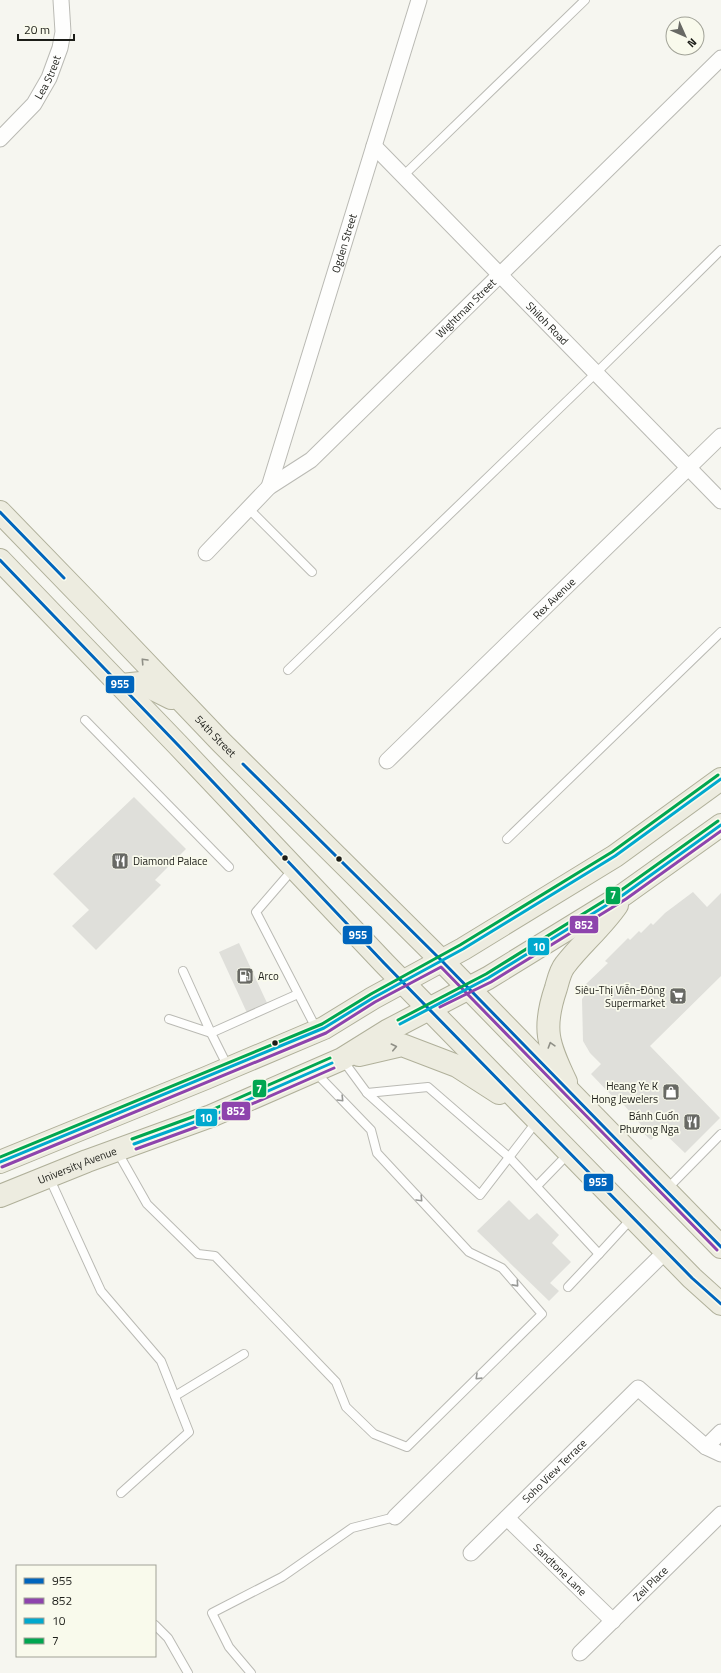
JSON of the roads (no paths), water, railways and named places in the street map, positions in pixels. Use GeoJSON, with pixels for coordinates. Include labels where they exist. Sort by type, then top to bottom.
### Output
{"type":"FeatureCollection","features":[{"type":"Feature","properties":{"kind":"main road","name":"54th Street"},"geometry":{"type":"LineString","coordinates":[[0,512],[226,748],[442,961],[721,1247]]}},
{"type":"Feature","properties":{"kind":"main road"},"geometry":{"type":"LineString","coordinates":[[0,560],[403,982],[666,1251],[721,1304]]}},
{"type":"Feature","properties":{"kind":"main road"},"geometry":{"type":"LineString","coordinates":[[121,685],[141,683],[154,688],[190,709]]}},
{"type":"Feature","properties":{"kind":"main road"},"geometry":{"type":"LineString","coordinates":[[0,1162],[318,1030],[442,961],[615,856],[721,779]]}},
{"type":"Feature","properties":{"kind":"main road","name":"University Avenue"},"geometry":{"type":"LineString","coordinates":[[0,1196],[117,1150],[211,1116],[342,1059],[387,1031],[468,988],[623,895],[721,825]]}},
{"type":"Feature","properties":{"kind":"main road"},"geometry":{"type":"LineString","coordinates":[[572,1094],[556,1061],[547,1032],[549,1008],[563,967],[609,916],[623,895]]}},
{"type":"Feature","properties":{"kind":"main road"},"geometry":{"type":"LineString","coordinates":[[342,1059],[402,1045],[457,1066],[538,1120]]}},
{"type":"Feature","properties":{"kind":"street","name":"Lea Street"},"geometry":{"type":"LineString","coordinates":[[0,139],[34,104],[49,78],[60,48],[63,32],[61,0]]}},
{"type":"Feature","properties":{"kind":"street","name":"Ogden Street"},"geometry":{"type":"LineString","coordinates":[[269,487],[419,0]]}},
{"type":"Feature","properties":{"kind":"street","name":"Wightman Street"},"geometry":{"type":"LineString","coordinates":[[206,553],[269,487],[311,460],[721,58]]}},
{"type":"Feature","properties":{"kind":"street","name":"Shiloh Road"},"geometry":{"type":"LineString","coordinates":[[374,146],[721,502]]}},
{"type":"Feature","properties":{"kind":"street","name":"Rex Avenue"},"geometry":{"type":"LineString","coordinates":[[387,761],[721,436]]}},
{"type":"Feature","properties":{"kind":"street"},"geometry":{"type":"LineString","coordinates":[[395,1517],[666,1251]]}},
{"type":"Feature","properties":{"kind":"street","name":"Soho View Terrace"},"geometry":{"type":"LineString","coordinates":[[471,1553],[638,1388],[706,1448]]}},
{"type":"Feature","properties":{"kind":"street"},"geometry":{"type":"LineString","coordinates":[[721,1432],[706,1448],[721,1454]]}},
{"type":"Feature","properties":{"kind":"street","name":"Zeil Place"},"geometry":{"type":"LineString","coordinates":[[580,1653],[721,1514]]}},
{"type":"Feature","properties":{"kind":"street","name":"Sandtone Lane"},"geometry":{"type":"LineString","coordinates":[[507,1518],[612,1621]]}},
{"type":"Feature","properties":{"kind":"lane"},"geometry":{"type":"LineString","coordinates":[[403,176],[585,0]]}},
{"type":"Feature","properties":{"kind":"lane"},"geometry":{"type":"LineString","coordinates":[[288,670],[596,373],[721,250]]}},
{"type":"Feature","properties":{"kind":"lane"},"geometry":{"type":"LineString","coordinates":[[249,509],[312,572]]}},
{"type":"Feature","properties":{"kind":"lane"},"geometry":{"type":"LineString","coordinates":[[507,839],[721,632]]}},
{"type":"Feature","properties":{"kind":"lane"},"geometry":{"type":"LineString","coordinates":[[85,720],[229,867]]}},
{"type":"Feature","properties":{"kind":"lane"},"geometry":{"type":"LineString","coordinates":[[294,868],[256,912],[318,1030]]}},
{"type":"Feature","properties":{"kind":"lane"},"geometry":{"type":"LineString","coordinates":[[183,971],[211,1033],[229,1068]]}},
{"type":"Feature","properties":{"kind":"lane"},"geometry":{"type":"LineString","coordinates":[[169,1019],[211,1033],[298,994]]}},
{"type":"Feature","properties":{"kind":"lane"},"geometry":{"type":"LineString","coordinates":[[342,1059],[367,1093],[480,1195],[538,1120]]}},
{"type":"Feature","properties":{"kind":"lane"},"geometry":{"type":"LineString","coordinates":[[117,1150],[147,1204],[198,1254],[215,1256],[336,1382],[346,1407],[374,1434],[407,1447],[542,1314],[502,1268],[469,1252],[377,1153],[371,1130],[314,1070]]}},
{"type":"Feature","properties":{"kind":"lane"},"geometry":{"type":"LineString","coordinates":[[367,1093],[428,1087],[510,1158],[599,1254]]}},
{"type":"Feature","properties":{"kind":"lane"},"geometry":{"type":"LineString","coordinates":[[666,1191],[721,1134]]}},
{"type":"Feature","properties":{"kind":"lane"},"geometry":{"type":"LineString","coordinates":[[537,1186],[570,1153]]}},
{"type":"Feature","properties":{"kind":"lane"},"geometry":{"type":"LineString","coordinates":[[49,1176],[100,1291],[161,1361],[190,1432],[120,1494]]}},
{"type":"Feature","properties":{"kind":"lane"},"geometry":{"type":"LineString","coordinates":[[568,1287],[633,1217]]}},
{"type":"Feature","properties":{"kind":"lane"},"geometry":{"type":"LineString","coordinates":[[175,1396],[244,1354]]}},
{"type":"Feature","properties":{"kind":"lane"},"geometry":{"type":"LineString","coordinates":[[251,1673],[229,1647],[212,1613],[282,1577],[352,1528],[395,1517]]}},
{"type":"Feature","properties":{"kind":"lane"},"geometry":{"type":"LineString","coordinates":[[156,1626],[168,1638],[188,1673]]}},
{"type":"Feature","properties":{"kind":"place","name":"Diamond Palace"},"geometry":{"type":"Point","coordinates":[120,861]}},
{"type":"Feature","properties":{"kind":"place","name":"Arco"},"geometry":{"type":"Point","coordinates":[245,976]}},
{"type":"Feature","properties":{"kind":"place","name":"Siêu-Thị Viễn-Đông Supermarket"},"geometry":{"type":"Point","coordinates":[678,996]}},
{"type":"Feature","properties":{"kind":"place","name":"Heang Ye K Hong Jewelers"},"geometry":{"type":"Point","coordinates":[671,1092]}},
{"type":"Feature","properties":{"kind":"place","name":"Bánh Cuốn Phương Nga"},"geometry":{"type":"Point","coordinates":[692,1122]}}]}
